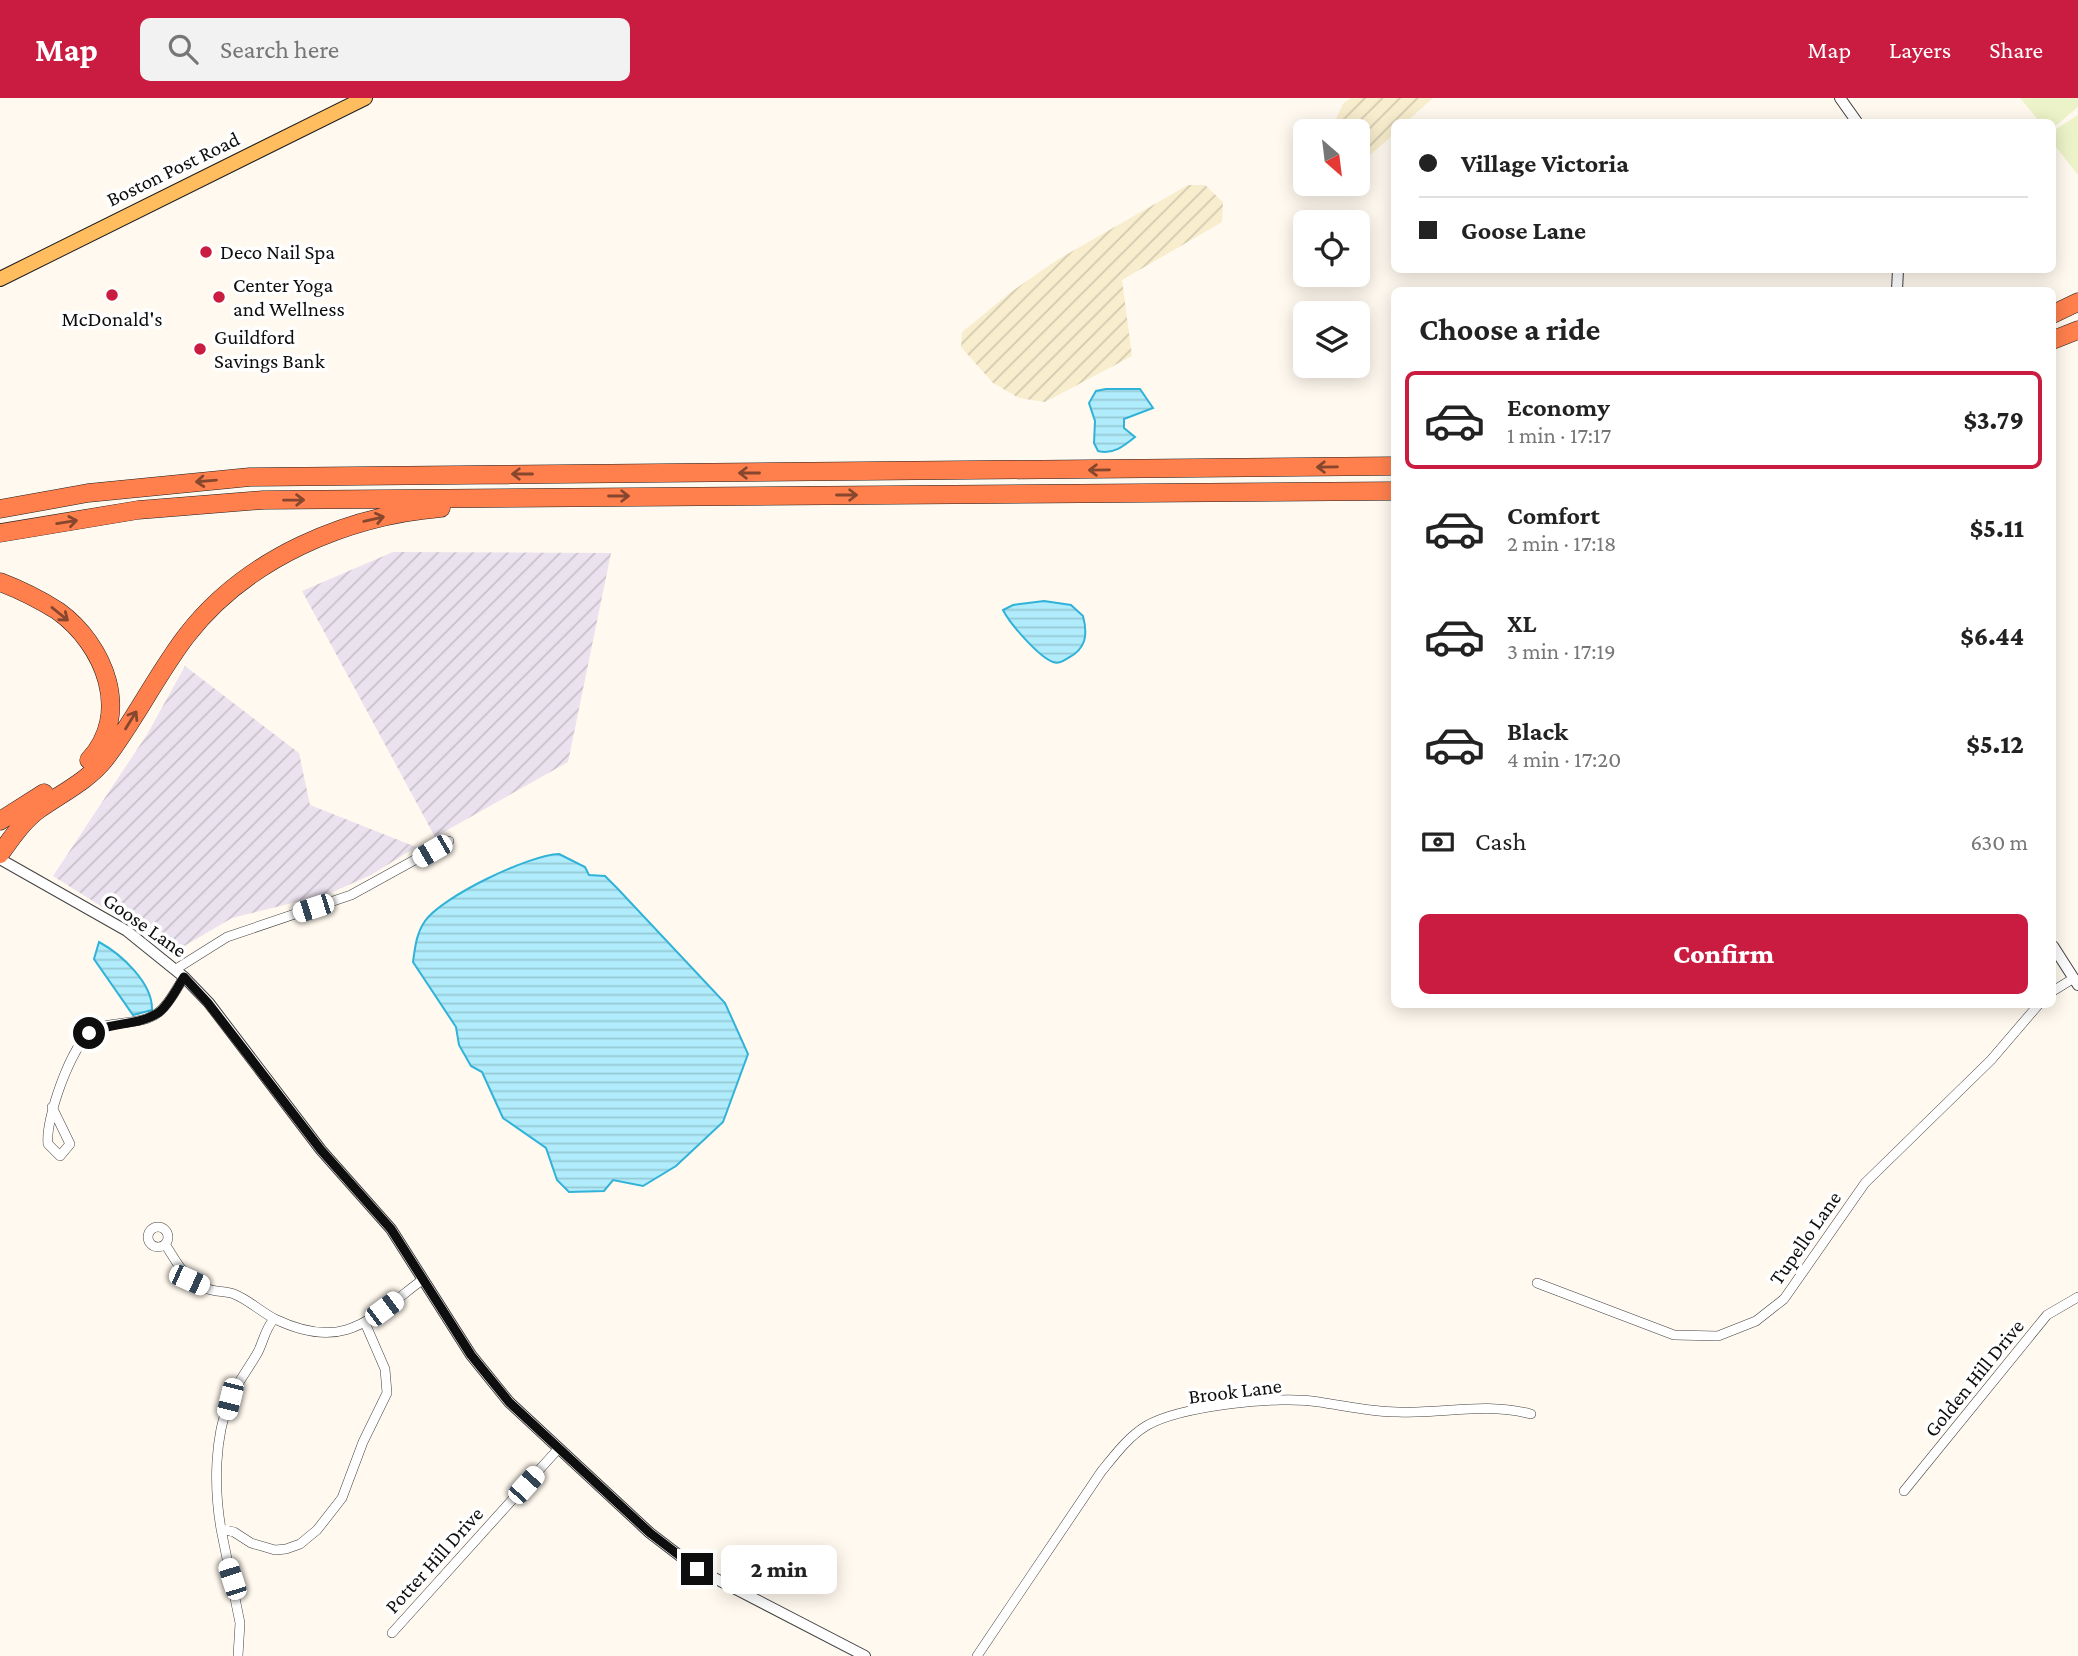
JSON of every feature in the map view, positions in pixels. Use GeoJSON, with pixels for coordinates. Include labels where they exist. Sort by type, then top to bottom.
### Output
{"type":"FeatureCollection","features":[{"type":"Feature","properties":{"kind":"highway"},"geometry":{"type":"LineString","coordinates":[[2056,313],[2078,303]]}},
{"type":"Feature","properties":{"kind":"highway"},"geometry":{"type":"LineString","coordinates":[[2056,340],[2078,332]]}},
{"type":"Feature","properties":{"kind":"highway"},"geometry":{"type":"LineString","coordinates":[[0,508],[165,484],[250,477],[1391,466]]}},
{"type":"Feature","properties":{"kind":"highway"},"geometry":{"type":"LineString","coordinates":[[0,533],[138,510],[263,500],[1391,491]]}},
{"type":"Feature","properties":{"kind":"highway"},"geometry":{"type":"LineString","coordinates":[[0,857],[35,812],[104,762],[189,633],[219,602],[255,572],[330,533],[373,519],[434,508],[572,496]]}},
{"type":"Feature","properties":{"kind":"highway"},"geometry":{"type":"LineString","coordinates":[[0,582],[29,593],[60,613],[86,639],[102,665],[111,695],[111,721],[100,748],[80,769],[0,821]]}},
{"type":"Feature","properties":{"kind":"main road","name":"Boston Post Road"},"geometry":{"type":"LineString","coordinates":[[0,279],[365,98]]}},
{"type":"Feature","properties":{"kind":"street"},"geometry":{"type":"LineString","coordinates":[[1840,98],[1855,119]]}},
{"type":"Feature","properties":{"kind":"street"},"geometry":{"type":"LineString","coordinates":[[52,1107],[70,1144],[60,1156],[48,1144],[48,1120],[52,1107],[69,1067],[89,1033],[104,1026],[141,1020],[159,1012],[180,973],[227,937],[351,895],[449,841]]}},
{"type":"Feature","properties":{"kind":"street","name":"Goose Lane"},"geometry":{"type":"LineString","coordinates":[[0,857],[127,931],[180,973],[208,1003],[321,1150],[391,1229],[471,1355],[509,1402],[650,1533],[697,1569],[865,1656]]}},
{"type":"Feature","properties":{"kind":"street"},"geometry":{"type":"LineString","coordinates":[[2056,951],[2076,981],[2056,990]]}},
{"type":"Feature","properties":{"kind":"street","name":"Tupello Lane"},"geometry":{"type":"LineString","coordinates":[[1537,1283],[1674,1335],[1717,1336],[1756,1321],[1784,1298],[1865,1183],[1991,1060],[2036,1008]]}},
{"type":"Feature","properties":{"kind":"street"},"geometry":{"type":"LineString","coordinates":[[165,1244],[189,1280],[210,1290],[233,1293],[274,1319],[311,1333],[336,1334],[365,1323],[422,1280]]}},
{"type":"Feature","properties":{"kind":"street","name":"Golden Hill Drive"},"geometry":{"type":"LineString","coordinates":[[1904,1491],[2047,1315],[2078,1297]]}},
{"type":"Feature","properties":{"kind":"street"},"geometry":{"type":"LineString","coordinates":[[238,1656],[240,1623],[223,1552],[217,1473],[230,1399],[274,1319]]}},
{"type":"Feature","properties":{"kind":"street"},"geometry":{"type":"LineString","coordinates":[[221,1529],[234,1532],[251,1543],[275,1550],[286,1549],[300,1544],[317,1530],[342,1498],[363,1442],[387,1393],[385,1369],[365,1323]]}},
{"type":"Feature","properties":{"kind":"street","name":"Brook Lane"},"geometry":{"type":"LineString","coordinates":[[977,1656],[1101,1472],[1121,1447],[1146,1426],[1200,1408],[1252,1402],[1317,1401],[1350,1409],[1410,1413],[1501,1407],[1531,1414]]}},
{"type":"Feature","properties":{"kind":"street","name":"Potter Hill Drive"},"geometry":{"type":"LineString","coordinates":[[392,1633],[559,1448]]}},
{"type":"Feature","properties":{"kind":"shaded area"},"geometry":{"type":"Polygon","coordinates":[[[1351,98],[1433,98],[1409,119],[1391,119],[1391,137],[1370,155],[1370,119],[1336,119],[1343,104],[1351,98]]]}},
{"type":"Feature","properties":{"kind":"shaded area"},"geometry":{"type":"Polygon","coordinates":[[[1188,185],[1205,185],[1223,202],[1222,222],[1122,280],[1132,356],[1045,402],[1019,398],[993,383],[961,347],[962,332],[1011,292],[1057,260],[1188,185]]]}},
{"type":"Feature","properties":{"kind":"shaded area"},"geometry":{"type":"Polygon","coordinates":[[[393,552],[611,553],[568,762],[435,837],[302,591],[393,552]]]}},
{"type":"Feature","properties":{"kind":"shaded area"},"geometry":{"type":"Polygon","coordinates":[[[185,666],[299,753],[310,805],[416,847],[371,875],[328,894],[232,918],[174,952],[53,876],[148,733],[185,666]]]}},
{"type":"Feature","properties":{"kind":"green space"},"geometry":{"type":"Polygon","coordinates":[[[2020,98],[2078,98],[2078,107],[2056,125],[2056,119],[2038,119],[2020,98]]]}},
{"type":"Feature","properties":{"kind":"green space"},"geometry":{"type":"Polygon","coordinates":[[[2078,115],[2078,175],[2056,147],[2056,129],[2078,115]]]}},
{"type":"Feature","properties":{"kind":"water"},"geometry":{"type":"Polygon","coordinates":[[[1140,389],[1153,408],[1124,419],[1124,428],[1135,437],[1118,449],[1103,452],[1098,451],[1094,443],[1095,421],[1089,403],[1096,391],[1140,389]]]}},
{"type":"Feature","properties":{"kind":"water"},"geometry":{"type":"Polygon","coordinates":[[[1044,601],[1071,605],[1083,616],[1085,635],[1082,646],[1063,661],[1053,662],[1047,659],[1018,631],[1003,610],[1013,605],[1044,601]]]}},
{"type":"Feature","properties":{"kind":"water"},"geometry":{"type":"Polygon","coordinates":[[[559,854],[585,867],[589,875],[605,876],[617,888],[725,1003],[748,1054],[723,1122],[676,1166],[643,1186],[613,1180],[604,1191],[569,1192],[557,1180],[546,1148],[503,1118],[482,1072],[471,1066],[459,1045],[456,1027],[413,962],[416,941],[422,926],[449,900],[508,869],[559,854]]]}},
{"type":"Feature","properties":{"kind":"water"},"geometry":{"type":"Polygon","coordinates":[[[99,942],[134,970],[147,990],[152,1010],[133,1015],[94,959],[99,942]]]}},
{"type":"Feature","properties":{"kind":"place","name":"Deco Nail Spa"},"geometry":{"type":"Point","coordinates":[206,252]}},
{"type":"Feature","properties":{"kind":"place","name":"McDonald's"},"geometry":{"type":"Point","coordinates":[112,295]}},
{"type":"Feature","properties":{"kind":"place","name":"Center Yoga and Wellness"},"geometry":{"type":"Point","coordinates":[219,297]}},
{"type":"Feature","properties":{"kind":"place","name":"Guildford Savings Bank"},"geometry":{"type":"Point","coordinates":[200,349]}},
{"type":"Feature","properties":{"kind":"route"},"geometry":{"type":"LineString","coordinates":[[89,1033],[104,1026],[141,1020],[159,1012],[184,977],[208,1003],[293,1116],[391,1229],[471,1355],[509,1402],[650,1533],[697,1569]]}}]}
